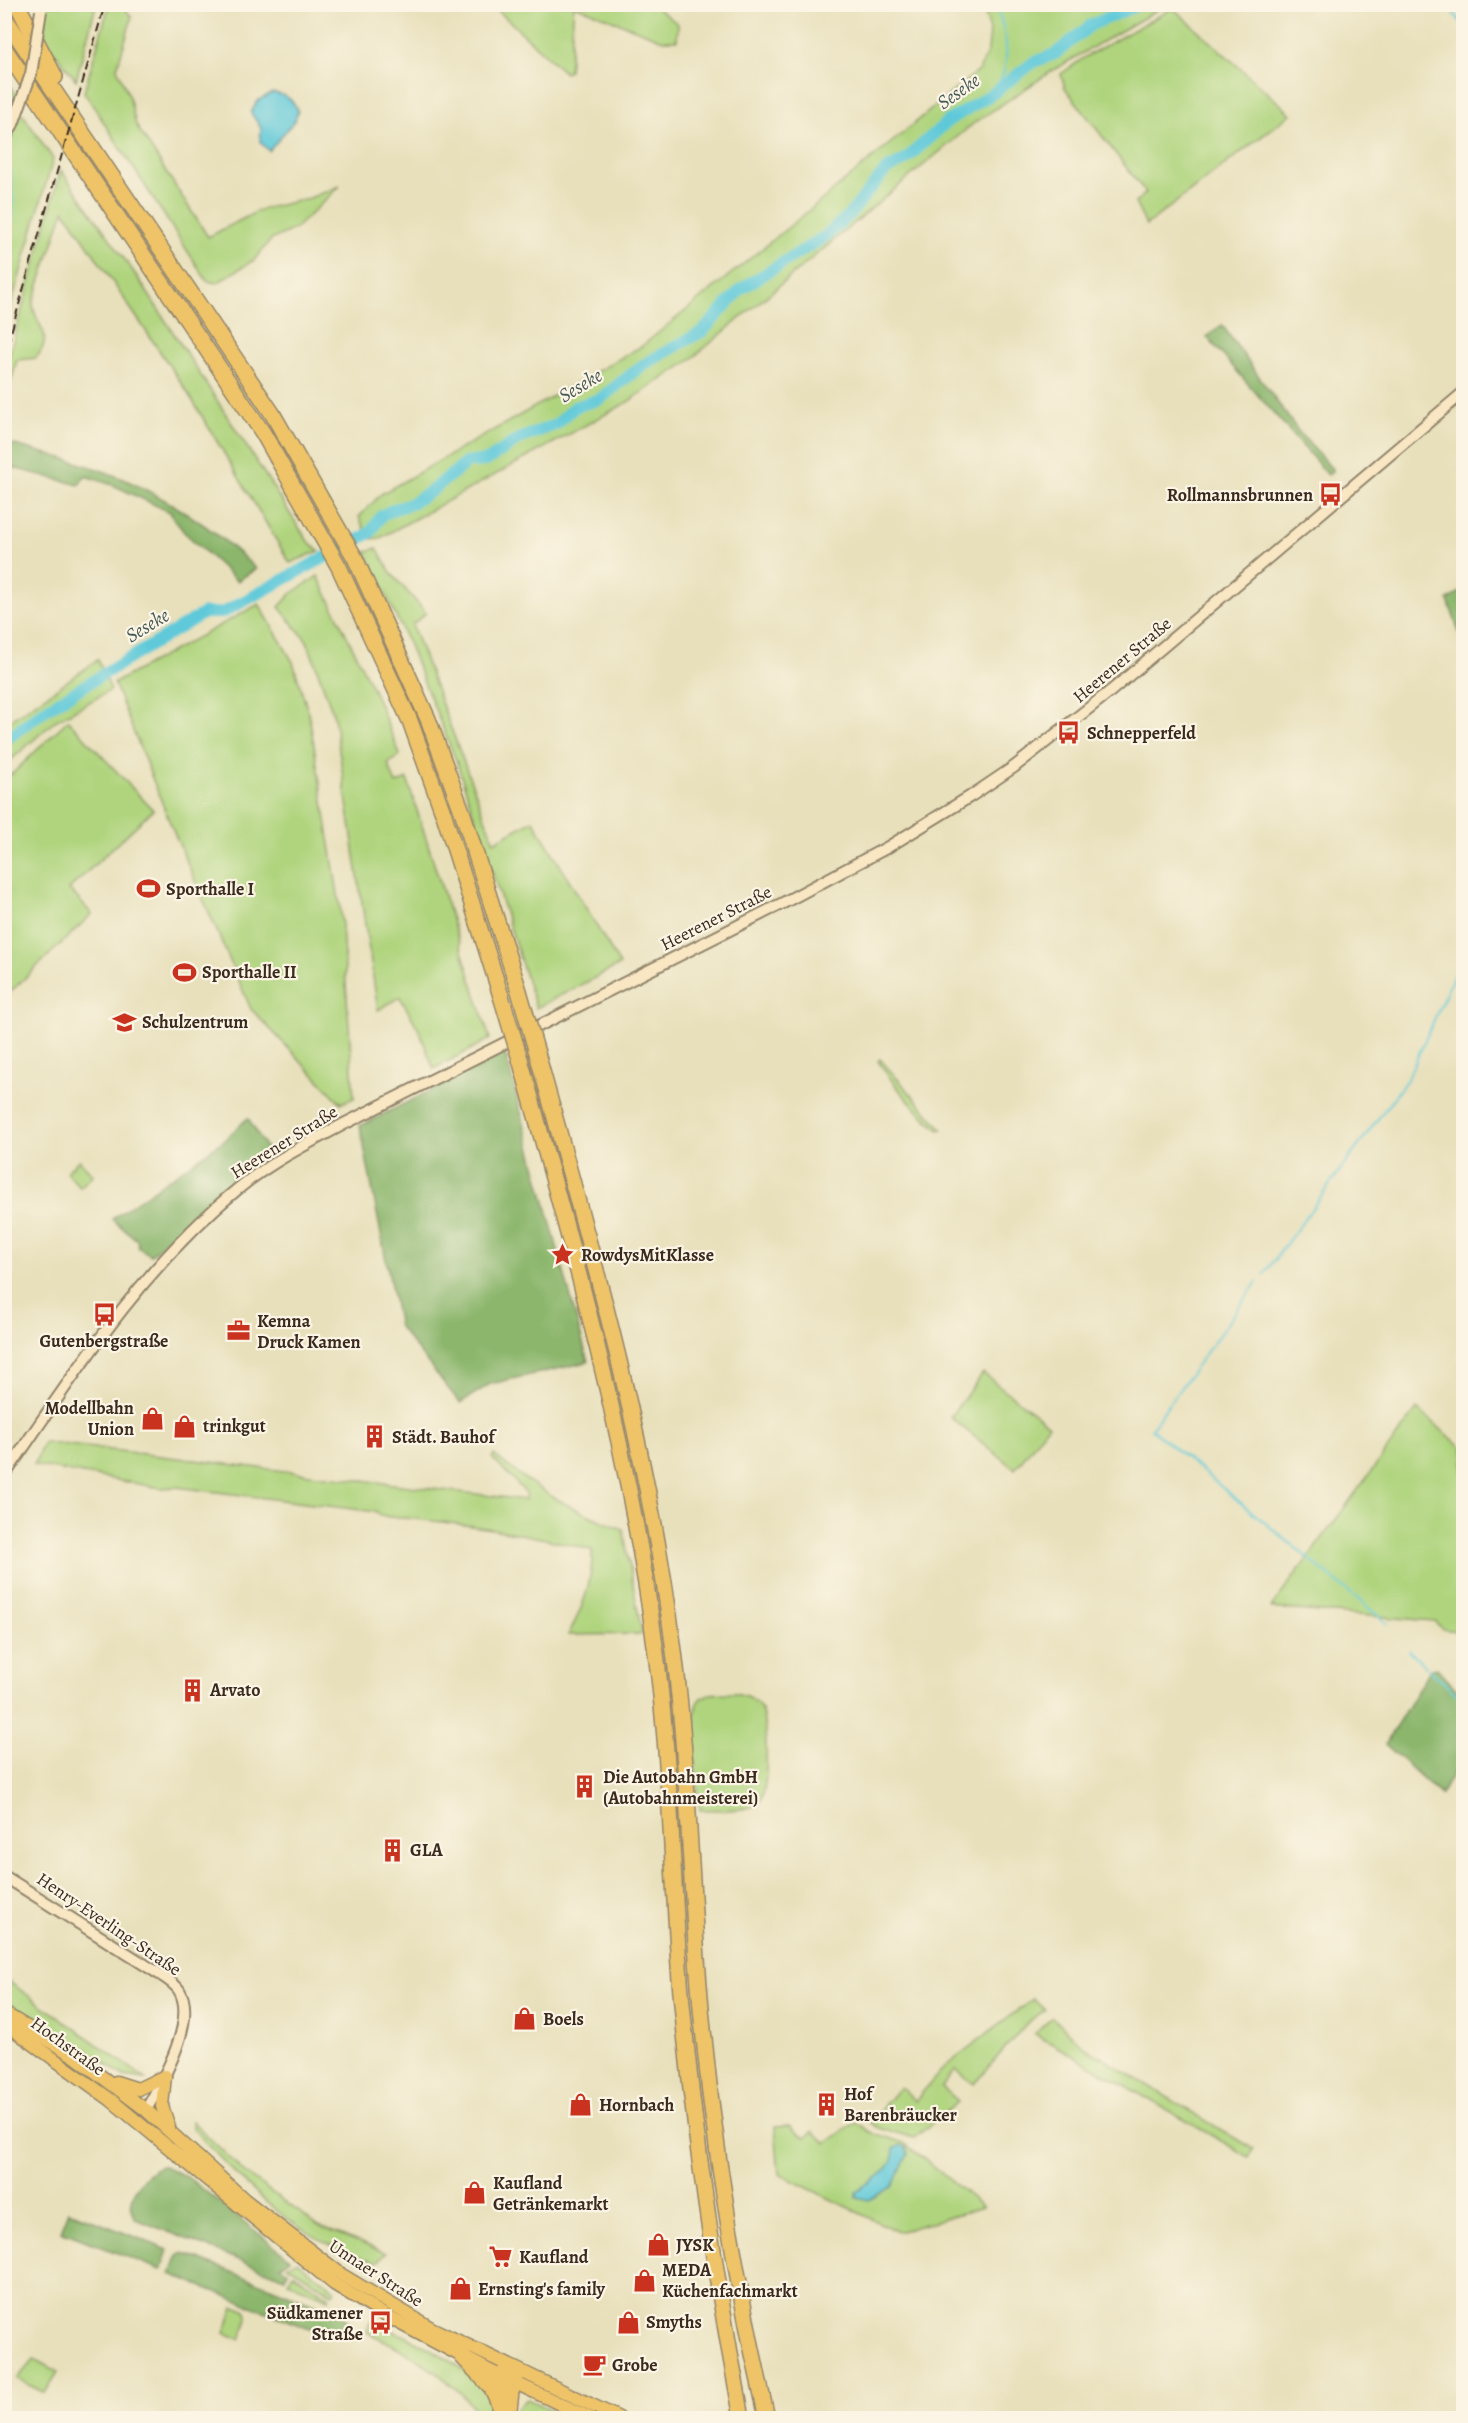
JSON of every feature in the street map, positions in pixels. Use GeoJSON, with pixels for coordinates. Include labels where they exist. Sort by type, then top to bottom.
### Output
{"type":"FeatureCollection","features":[{"type":"Feature","properties":{"kind":"highway"},"geometry":{"type":"LineString","coordinates":[[16,4],[53,70],[67,108]]}},
{"type":"Feature","properties":{"kind":"highway"},"geometry":{"type":"LineString","coordinates":[[4,17],[272,413],[341,531],[428,719],[466,824],[537,1053],[618,1352],[653,1513],[674,1654],[687,1798],[700,1999],[714,2131],[738,2287],[767,2418]]}},
{"type":"Feature","properties":{"kind":"highway"},"geometry":{"type":"LineString","coordinates":[[4,48],[251,415],[339,567],[410,722],[445,818],[501,996],[600,1356],[640,1543],[659,1678],[682,2000],[696,2136],[718,2291],[742,2418]]}},
{"type":"Feature","properties":{"kind":"highway"},"geometry":{"type":"LineString","coordinates":[[462,2356],[492,2388],[499,2411]]}},
{"type":"Feature","properties":{"kind":"highway"},"geometry":{"type":"LineString","coordinates":[[499,2411],[510,2375]]}},
{"type":"Feature","properties":{"kind":"highway"},"geometry":{"type":"LineString","coordinates":[[508,2418],[510,2375]]}},
{"type":"Feature","properties":{"kind":"main road"},"geometry":{"type":"LineString","coordinates":[[4,141],[13,124],[31,74],[41,8]]}},
{"type":"Feature","properties":{"kind":"main road","name":"Heerener Straße"},"geometry":{"type":"LineString","coordinates":[[4,1476],[138,1290],[187,1234],[241,1187],[333,1130],[783,903],[888,847],[971,796],[1014,767],[1112,690],[1464,392]]}},
{"type":"Feature","properties":{"kind":"main road","name":"Henry-Everling-Straße"},"geometry":{"type":"LineString","coordinates":[[4,1875],[170,1981],[179,1990],[184,2013],[180,2034],[165,2076],[146,2110]]}},
{"type":"Feature","properties":{"kind":"main road","name":"Hochstraße"},"geometry":{"type":"LineString","coordinates":[[4,2013],[103,2076]]}},
{"type":"Feature","properties":{"kind":"main road","name":"Hochstraße"},"geometry":{"type":"LineString","coordinates":[[4,2023],[111,2100]]}},
{"type":"Feature","properties":{"kind":"main road"},"geometry":{"type":"LineString","coordinates":[[103,2076],[138,2089],[165,2076]]}},
{"type":"Feature","properties":{"kind":"main road","name":"Unnaer Straße"},"geometry":{"type":"LineString","coordinates":[[103,2076],[171,2131],[245,2200],[342,2275],[510,2375],[590,2418]]}},
{"type":"Feature","properties":{"kind":"main road"},"geometry":{"type":"LineString","coordinates":[[165,2076],[162,2106],[171,2131]]}},
{"type":"Feature","properties":{"kind":"main road","name":"Unnaer Straße"},"geometry":{"type":"LineString","coordinates":[[111,2100],[334,2284],[386,2316],[462,2356],[619,2418]]}},
{"type":"Feature","properties":{"kind":"main road"},"geometry":{"type":"LineString","coordinates":[[137,2121],[146,2110]]}},
{"type":"Feature","properties":{"kind":"green space"},"geometry":{"type":"Polygon","coordinates":[[[46,5],[96,5],[76,80],[43,38],[46,5]]]}},
{"type":"Feature","properties":{"kind":"green space"},"geometry":{"type":"Polygon","coordinates":[[[109,5],[121,5],[132,17],[117,68],[129,96],[136,125],[208,237],[262,209],[307,199],[340,186],[296,228],[271,240],[254,260],[217,283],[207,281],[84,92],[109,5]]]}},
{"type":"Feature","properties":{"kind":"green space"},"geometry":{"type":"Polygon","coordinates":[[[492,5],[574,5],[569,71],[565,73],[492,5]]]}},
{"type":"Feature","properties":{"kind":"green space"},"geometry":{"type":"Polygon","coordinates":[[[574,5],[653,5],[678,24],[677,40],[663,40],[574,5]]]}},
{"type":"Feature","properties":{"kind":"green space"},"geometry":{"type":"Polygon","coordinates":[[[983,5],[1166,5],[1055,69],[974,123],[689,361],[626,403],[380,538],[369,539],[359,517],[381,494],[642,346],[979,70],[988,51],[990,30],[983,5]]]}},
{"type":"Feature","properties":{"kind":"green space"},"geometry":{"type":"Polygon","coordinates":[[[1173,8],[1291,114],[1146,225],[1135,203],[1146,193],[1065,88],[1061,74],[1085,57],[1173,8]]]}},
{"type":"Feature","properties":{"kind":"green space"},"geometry":{"type":"Polygon","coordinates":[[[5,79],[17,96],[4,127],[5,79]]]}},
{"type":"Feature","properties":{"kind":"green space"},"geometry":{"type":"Polygon","coordinates":[[[22,113],[53,159],[5,326],[5,149],[22,113]]]}},
{"type":"Feature","properties":{"kind":"green space"},"geometry":{"type":"Polygon","coordinates":[[[61,170],[138,278],[307,540],[319,551],[290,563],[188,393],[64,210],[33,303],[36,318],[44,335],[42,349],[36,358],[17,360],[5,403],[5,370],[61,170]]]}},
{"type":"Feature","properties":{"kind":"green space"},"geometry":{"type":"Polygon","coordinates":[[[1222,325],[1298,431],[1333,470],[1328,475],[1207,337],[1222,325]]]}},
{"type":"Feature","properties":{"kind":"green space"},"geometry":{"type":"Polygon","coordinates":[[[5,442],[94,468],[147,490],[205,526],[256,569],[237,581],[184,532],[171,515],[172,513],[113,485],[85,476],[79,485],[5,466],[5,442]]]}},
{"type":"Feature","properties":{"kind":"green space"},"geometry":{"type":"Polygon","coordinates":[[[377,548],[391,573],[426,613],[412,625],[494,842],[533,820],[620,965],[536,1008],[457,763],[406,638],[366,552],[377,548]]]}},
{"type":"Feature","properties":{"kind":"green space"},"geometry":{"type":"Polygon","coordinates":[[[318,576],[376,696],[400,755],[388,764],[396,784],[407,779],[490,1039],[434,1069],[419,1030],[400,997],[378,1010],[334,716],[307,641],[279,607],[291,594],[318,576]]]}},
{"type":"Feature","properties":{"kind":"green space"},"geometry":{"type":"Polygon","coordinates":[[[1463,590],[1463,644],[1448,600],[1463,590]]]}},
{"type":"Feature","properties":{"kind":"green space"},"geometry":{"type":"Polygon","coordinates":[[[259,604],[293,662],[309,715],[341,913],[354,1098],[341,1103],[251,1009],[173,830],[114,683],[259,604]]]}},
{"type":"Feature","properties":{"kind":"green space"},"geometry":{"type":"Polygon","coordinates":[[[98,660],[111,690],[55,721],[5,765],[5,724],[98,660]]]}},
{"type":"Feature","properties":{"kind":"green space"},"geometry":{"type":"Polygon","coordinates":[[[68,720],[153,810],[69,889],[92,914],[5,997],[5,777],[12,774],[68,720]]]}},
{"type":"Feature","properties":{"kind":"green space"},"geometry":{"type":"Polygon","coordinates":[[[505,1053],[588,1362],[490,1384],[460,1403],[399,1327],[360,1126],[505,1053]]]}},
{"type":"Feature","properties":{"kind":"green space"},"geometry":{"type":"Polygon","coordinates":[[[880,1059],[942,1129],[939,1130],[906,1098],[878,1061],[880,1059]]]}},
{"type":"Feature","properties":{"kind":"green space"},"geometry":{"type":"Polygon","coordinates":[[[248,1118],[271,1156],[234,1178],[151,1255],[139,1248],[137,1240],[112,1219],[223,1141],[248,1118]]]}},
{"type":"Feature","properties":{"kind":"green space"},"geometry":{"type":"Polygon","coordinates":[[[79,1160],[93,1175],[80,1187],[66,1172],[79,1160]]]}},
{"type":"Feature","properties":{"kind":"green space"},"geometry":{"type":"Polygon","coordinates":[[[983,1373],[1049,1425],[1015,1469],[950,1417],[983,1373]]]}},
{"type":"Feature","properties":{"kind":"green space"},"geometry":{"type":"Polygon","coordinates":[[[1417,1409],[1463,1448],[1463,1632],[1443,1629],[1434,1621],[1271,1608],[1417,1409]]]}},
{"type":"Feature","properties":{"kind":"green space"},"geometry":{"type":"Polygon","coordinates":[[[44,1442],[525,1500],[526,1493],[492,1458],[494,1455],[555,1498],[623,1529],[642,1634],[568,1635],[586,1594],[591,1573],[592,1550],[487,1528],[380,1516],[377,1512],[177,1487],[161,1488],[34,1465],[44,1442]]]}},
{"type":"Feature","properties":{"kind":"green space"},"geometry":{"type":"Polygon","coordinates":[[[1437,1668],[1464,1698],[1463,1755],[1441,1795],[1385,1744],[1430,1670],[1437,1668]]]}},
{"type":"Feature","properties":{"kind":"green space"},"geometry":{"type":"Polygon","coordinates":[[[734,1693],[753,1700],[761,1709],[766,1744],[764,1789],[761,1799],[756,1805],[750,1807],[700,1810],[693,1734],[697,1706],[702,1698],[709,1694],[734,1693]]]}},
{"type":"Feature","properties":{"kind":"green space"},"geometry":{"type":"Polygon","coordinates":[[[5,1979],[145,2079],[124,2076],[65,2037],[5,2002],[5,1979]]]}},
{"type":"Feature","properties":{"kind":"green space"},"geometry":{"type":"Polygon","coordinates":[[[1033,1999],[1045,2010],[1027,2023],[974,2084],[955,2070],[941,2087],[958,2102],[914,2138],[879,2128],[869,2122],[900,2087],[915,2101],[946,2065],[1033,1999]]]}},
{"type":"Feature","properties":{"kind":"green space"},"geometry":{"type":"Polygon","coordinates":[[[1052,2017],[1084,2047],[1253,2149],[1249,2157],[1035,2034],[1052,2017]]]}},
{"type":"Feature","properties":{"kind":"green space"},"geometry":{"type":"Polygon","coordinates":[[[192,2121],[246,2174],[319,2226],[386,2253],[378,2262],[324,2242],[299,2227],[276,2210],[233,2171],[193,2128],[192,2121]]]}},
{"type":"Feature","properties":{"kind":"green space"},"geometry":{"type":"Polygon","coordinates":[[[856,2122],[870,2132],[904,2143],[983,2207],[898,2232],[779,2174],[775,2127],[789,2126],[805,2138],[813,2131],[826,2143],[856,2122]]]}},
{"type":"Feature","properties":{"kind":"green space"},"geometry":{"type":"Polygon","coordinates":[[[164,2166],[187,2177],[290,2258],[280,2266],[289,2271],[285,2278],[136,2219],[131,2205],[137,2187],[150,2173],[164,2166]]]}},
{"type":"Feature","properties":{"kind":"green space"},"geometry":{"type":"Polygon","coordinates":[[[69,2211],[168,2250],[161,2270],[61,2231],[69,2211]]]}},
{"type":"Feature","properties":{"kind":"green space"},"geometry":{"type":"Polygon","coordinates":[[[183,2253],[342,2315],[350,2324],[348,2339],[325,2330],[317,2332],[171,2274],[178,2256],[183,2253]]]}},
{"type":"Feature","properties":{"kind":"green space"},"geometry":{"type":"Polygon","coordinates":[[[297,2261],[335,2290],[332,2293],[287,2265],[297,2261]]]}},
{"type":"Feature","properties":{"kind":"green space"},"geometry":{"type":"Polygon","coordinates":[[[293,2273],[330,2297],[329,2299],[288,2282],[293,2273]]]}},
{"type":"Feature","properties":{"kind":"green space"},"geometry":{"type":"Polygon","coordinates":[[[234,2307],[245,2309],[247,2316],[240,2339],[225,2333],[234,2307]]]}},
{"type":"Feature","properties":{"kind":"green space"},"geometry":{"type":"Polygon","coordinates":[[[370,2321],[415,2341],[446,2358],[473,2377],[487,2395],[494,2418],[482,2418],[458,2391],[430,2368],[367,2332],[370,2321]]]}},
{"type":"Feature","properties":{"kind":"green space"},"geometry":{"type":"Polygon","coordinates":[[[34,2359],[58,2372],[45,2393],[17,2379],[34,2359]]]}},
{"type":"Feature","properties":{"kind":"green space"},"geometry":{"type":"Polygon","coordinates":[[[527,2399],[559,2413],[556,2418],[517,2418],[516,2408],[527,2399]]]}},
{"type":"Feature","properties":{"kind":"water"},"geometry":{"type":"Polygon","coordinates":[[[272,93],[288,98],[298,111],[295,120],[269,151],[260,142],[261,128],[251,113],[257,101],[272,93]]]}},
{"type":"Feature","properties":{"kind":"water"},"geometry":{"type":"Polygon","coordinates":[[[901,2145],[906,2147],[908,2154],[892,2187],[869,2200],[856,2197],[856,2191],[886,2169],[893,2157],[894,2149],[901,2145]]]}},
{"type":"Feature","properties":{"kind":"waterway"},"geometry":{"type":"LineString","coordinates":[[992,94],[999,83],[1006,62],[1005,39],[996,4]]}},
{"type":"Feature","properties":{"kind":"waterway","name":"Seseke"},"geometry":{"type":"LineString","coordinates":[[4,741],[48,708],[204,613],[222,613],[370,533],[381,516],[408,505],[430,492],[467,462],[486,461],[519,439],[557,424],[575,407],[600,399],[643,365],[703,331],[741,289],[827,235],[850,214],[886,170],[905,160],[948,121],[992,94],[1034,62],[1055,54],[1091,25],[1140,4]]}},
{"type":"Feature","properties":{"kind":"waterway"},"geometry":{"type":"LineString","coordinates":[[1446,4],[1464,26]]}},
{"type":"Feature","properties":{"kind":"waterway"},"geometry":{"type":"LineString","coordinates":[[4,254],[11,228],[13,205],[7,156]]}},
{"type":"Feature","properties":{"kind":"waterway"},"geometry":{"type":"LineString","coordinates":[[1264,1274],[1408,1078],[1464,953]]}},
{"type":"Feature","properties":{"kind":"waterway"},"geometry":{"type":"LineString","coordinates":[[1257,1282],[1151,1429],[1388,1624]]}},
{"type":"Feature","properties":{"kind":"waterway"},"geometry":{"type":"LineString","coordinates":[[1409,1651],[1464,1701]]}},
{"type":"Feature","properties":{"kind":"railway"},"geometry":{"type":"LineString","coordinates":[[4,357],[105,4]]}},
{"type":"Feature","properties":{"kind":"place","name":"Rollmannsbrunnen"},"geometry":{"type":"Point","coordinates":[1331,495]}},
{"type":"Feature","properties":{"kind":"place","name":"Schnepperfeld"},"geometry":{"type":"Point","coordinates":[1069,733]}},
{"type":"Feature","properties":{"kind":"place","name":"Sporthalle I"},"geometry":{"type":"Point","coordinates":[148,889]}},
{"type":"Feature","properties":{"kind":"place","name":"Sporthalle II"},"geometry":{"type":"Point","coordinates":[184,972]}},
{"type":"Feature","properties":{"kind":"place","name":"Schulzentrum"},"geometry":{"type":"Point","coordinates":[124,1022]}},
{"type":"Feature","properties":{"kind":"place","name":"RowdysMitKlasse"},"geometry":{"type":"Point","coordinates":[563,1255]}},
{"type":"Feature","properties":{"kind":"place","name":"Gutenbergstraße"},"geometry":{"type":"Point","coordinates":[104,1315]}},
{"type":"Feature","properties":{"kind":"place","name":"Kemna Druck Kamen"},"geometry":{"type":"Point","coordinates":[239,1331]}},
{"type":"Feature","properties":{"kind":"place","name":"Modellbahn Union"},"geometry":{"type":"Point","coordinates":[152,1418]}},
{"type":"Feature","properties":{"kind":"place","name":"trinkgut"},"geometry":{"type":"Point","coordinates":[185,1426]}},
{"type":"Feature","properties":{"kind":"place","name":"Städt. Bauhof"},"geometry":{"type":"Point","coordinates":[374,1437]}},
{"type":"Feature","properties":{"kind":"place","name":"Arvato"},"geometry":{"type":"Point","coordinates":[192,1690]}},
{"type":"Feature","properties":{"kind":"place","name":"Die Autobahn GmbH (Autobahnmeisterei)"},"geometry":{"type":"Point","coordinates":[585,1787]}},
{"type":"Feature","properties":{"kind":"place","name":"GLA"},"geometry":{"type":"Point","coordinates":[392,1850]}},
{"type":"Feature","properties":{"kind":"place","name":"Boels"},"geometry":{"type":"Point","coordinates":[525,2019]}},
{"type":"Feature","properties":{"kind":"place","name":"Hof Barenbräucker"},"geometry":{"type":"Point","coordinates":[826,2104]}},
{"type":"Feature","properties":{"kind":"place","name":"Hornbach"},"geometry":{"type":"Point","coordinates":[581,2105]}},
{"type":"Feature","properties":{"kind":"place","name":"Kaufland Getränkemarkt"},"geometry":{"type":"Point","coordinates":[475,2193]}},
{"type":"Feature","properties":{"kind":"place","name":"JYSK"},"geometry":{"type":"Point","coordinates":[658,2245]}},
{"type":"Feature","properties":{"kind":"place","name":"Kaufland"},"geometry":{"type":"Point","coordinates":[501,2257]}},
{"type":"Feature","properties":{"kind":"place","name":"MEDA Küchenfachmarkt"},"geometry":{"type":"Point","coordinates":[644,2280]}},
{"type":"Feature","properties":{"kind":"place","name":"Ernsting's family"},"geometry":{"type":"Point","coordinates":[460,2289]}},
{"type":"Feature","properties":{"kind":"place","name":"Smyths"},"geometry":{"type":"Point","coordinates":[628,2322]}},
{"type":"Feature","properties":{"kind":"place","name":"Südkamener Straße"},"geometry":{"type":"Point","coordinates":[381,2323]}},
{"type":"Feature","properties":{"kind":"place","name":"Grobe"},"geometry":{"type":"Point","coordinates":[594,2365]}}]}
